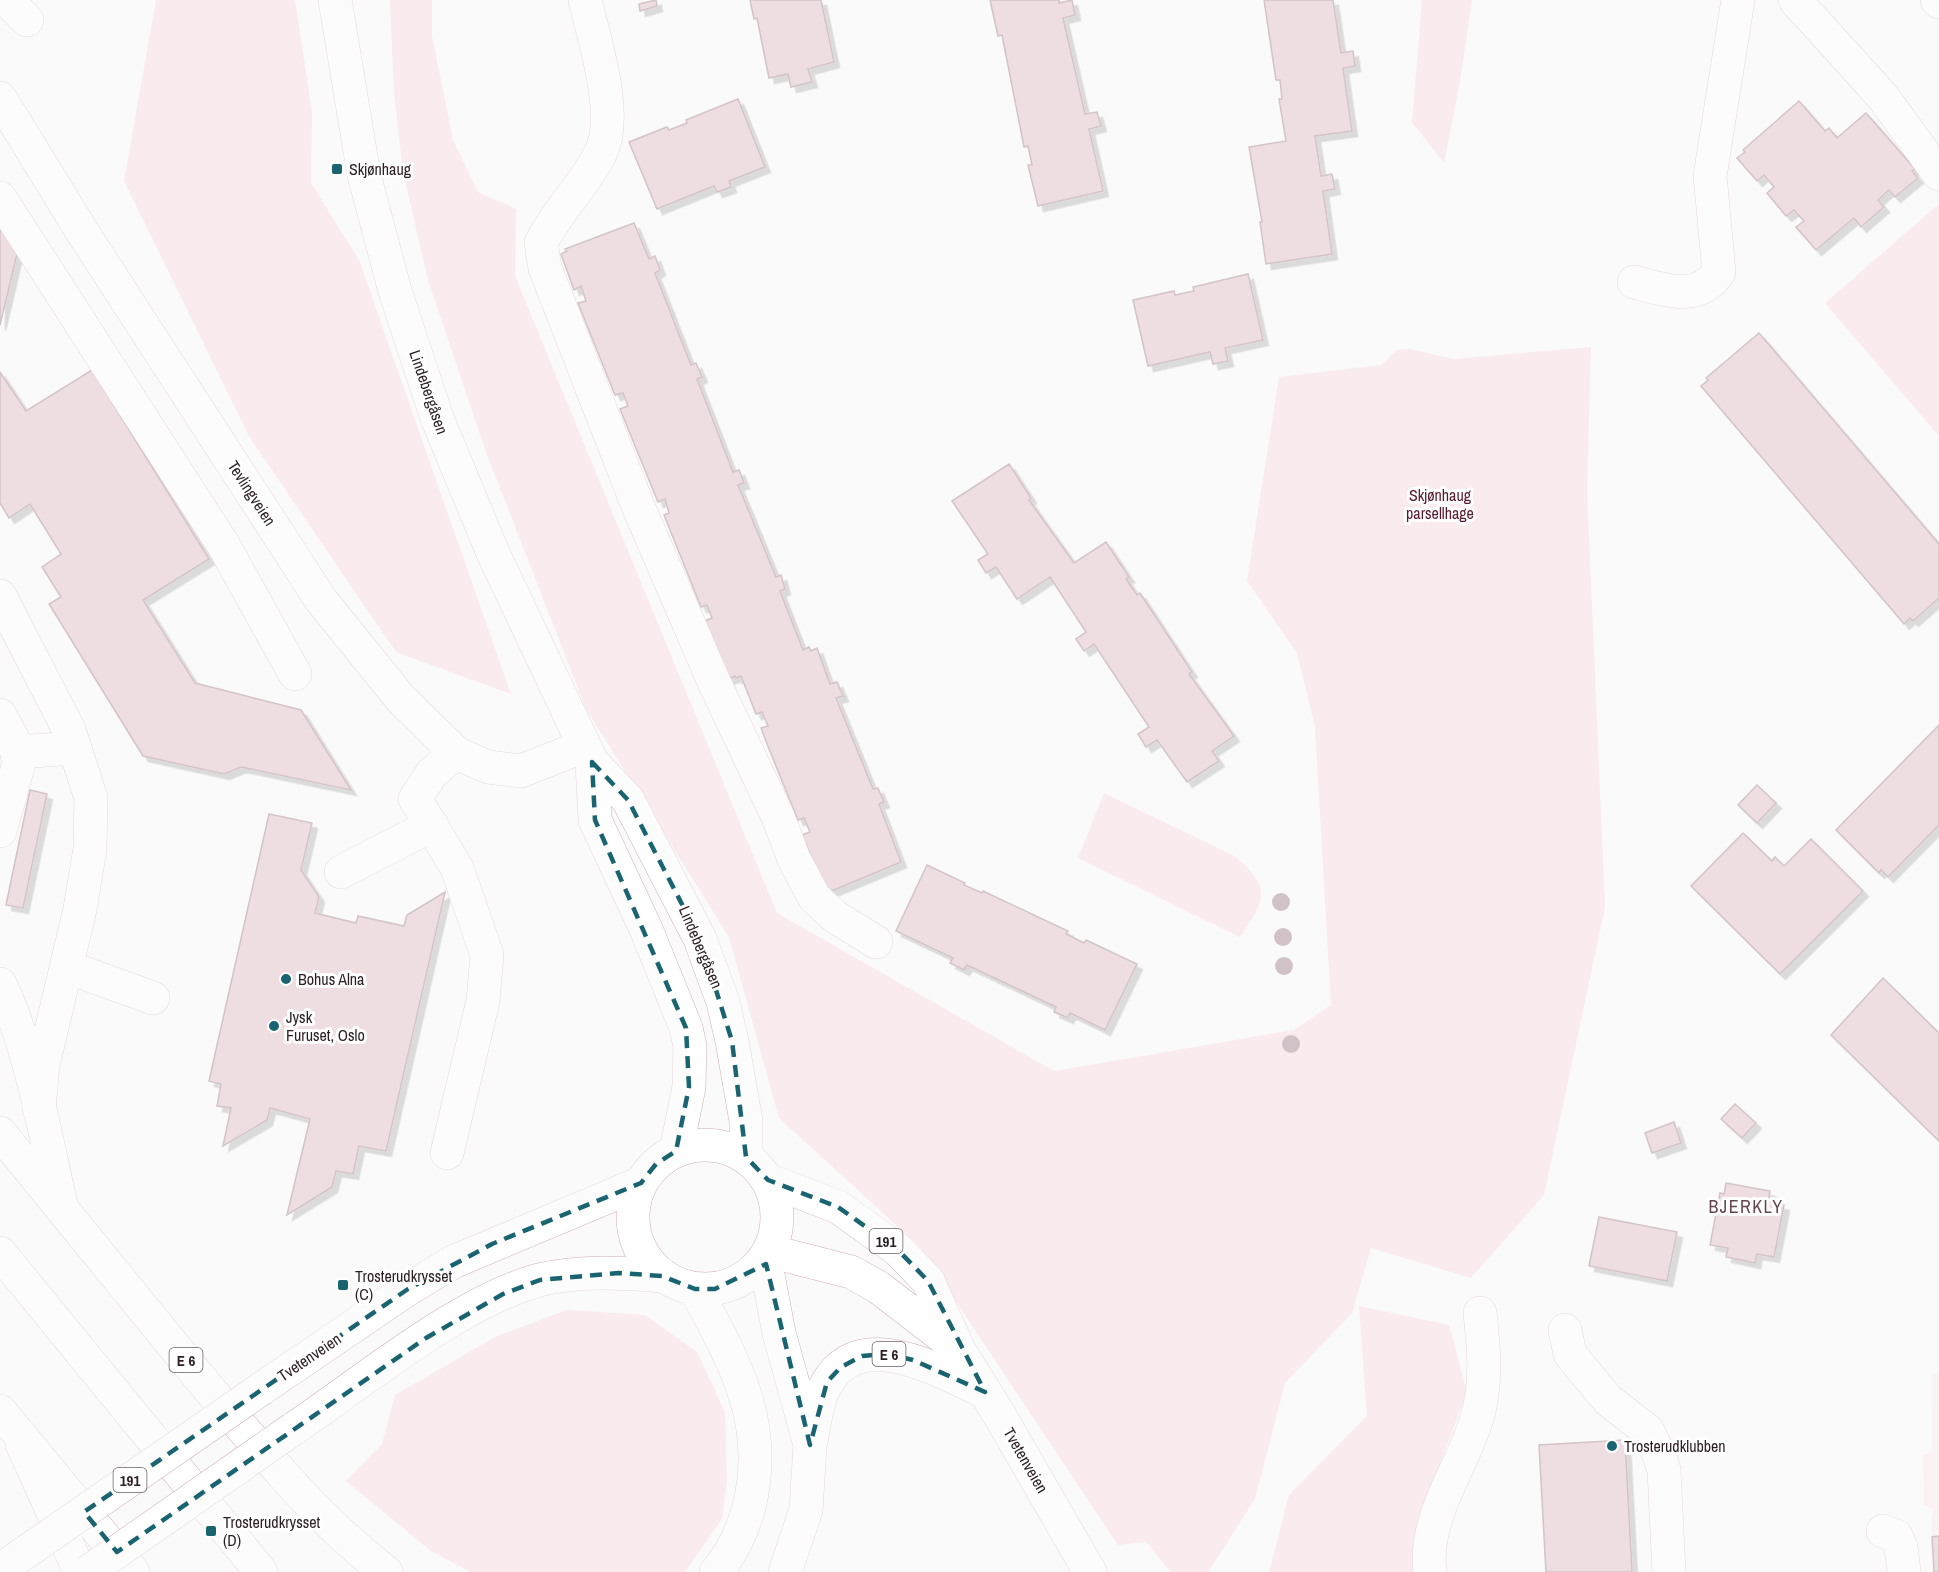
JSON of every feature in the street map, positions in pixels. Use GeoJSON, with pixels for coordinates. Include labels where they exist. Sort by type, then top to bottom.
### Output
{"type":"FeatureCollection","features":[{"type":"Feature","properties":{"kind":"main road","name":"Lindebergåsen"},"geometry":{"type":"LineString","coordinates":[[335,0],[363,174],[395,291],[434,408],[493,553],[588,754],[628,800],[685,906],[714,971],[738,1071],[757,1169]]}},
{"type":"Feature","properties":{"kind":"main road"},"geometry":{"type":"LineString","coordinates":[[585,0],[600,61],[608,122],[602,152],[541,243],[545,268],[638,506],[714,682],[778,817],[794,859],[814,897],[834,916],[876,942]]}},
{"type":"Feature","properties":{"kind":"main road"},"geometry":{"type":"LineString","coordinates":[[1634,282],[1677,293],[1702,289],[1719,272],[1710,177],[1738,0]]}},
{"type":"Feature","properties":{"kind":"main road"},"geometry":{"type":"LineString","coordinates":[[1795,0],[1883,98],[1939,174]]}},
{"type":"Feature","properties":{"kind":"main road","name":"Tevlingveien"},"geometry":{"type":"LineString","coordinates":[[0,98],[83,233],[321,600],[401,699],[456,753],[488,767],[521,771],[588,754]]}},
{"type":"Feature","properties":{"kind":"main road"},"geometry":{"type":"LineString","coordinates":[[0,198],[224,546],[295,674]]}},
{"type":"Feature","properties":{"kind":"main road"},"geometry":{"type":"LineString","coordinates":[[0,596],[69,730],[91,798],[90,849],[67,967],[44,1065],[39,1108]]}},
{"type":"Feature","properties":{"kind":"main road"},"geometry":{"type":"LineString","coordinates":[[0,715],[14,741],[19,763],[0,831]]}},
{"type":"Feature","properties":{"kind":"main road"},"geometry":{"type":"LineString","coordinates":[[17,752],[75,748]]}},
{"type":"Feature","properties":{"kind":"main road"},"geometry":{"type":"LineString","coordinates":[[447,1153],[483,1001],[487,955],[458,868],[415,799],[432,773],[456,753]]}},
{"type":"Feature","properties":{"kind":"main road","name":"Lindebergåsen"},"geometry":{"type":"LineString","coordinates":[[588,754],[596,820],[646,929],[686,1028],[690,1046],[689,1087],[675,1151]]}},
{"type":"Feature","properties":{"kind":"main road"},"geometry":{"type":"LineString","coordinates":[[341,872],[432,825]]}},
{"type":"Feature","properties":{"kind":"main road"},"geometry":{"type":"LineString","coordinates":[[67,967],[153,998]]}},
{"type":"Feature","properties":{"kind":"main road"},"geometry":{"type":"LineString","coordinates":[[0,984],[20,1039],[39,1108],[62,1209]]}},
{"type":"Feature","properties":{"kind":"main road","name":"E 6"},"geometry":{"type":"LineString","coordinates":[[0,1133],[313,1509],[351,1546],[386,1572]]}},
{"type":"Feature","properties":{"kind":"main road","name":"Tvetenveien"},"geometry":{"type":"LineString","coordinates":[[959,1350],[878,1287],[851,1272],[767,1255],[751,1274],[734,1284],[715,1289],[695,1289],[678,1284],[663,1276],[641,1250],[635,1233],[633,1216],[641,1183],[656,1164],[675,1151],[687,1146],[711,1144],[735,1151],[757,1169],[838,1207],[898,1250],[928,1281],[959,1350],[1090,1572]]}},
{"type":"Feature","properties":{"kind":"main road"},"geometry":{"type":"LineString","coordinates":[[757,1169],[777,1203],[777,1228],[767,1255]]}},
{"type":"Feature","properties":{"kind":"main road","name":"Tvetenveien"},"geometry":{"type":"LineString","coordinates":[[0,1570],[408,1289],[453,1262],[641,1183]]}},
{"type":"Feature","properties":{"kind":"main road"},"geometry":{"type":"LineString","coordinates":[[0,1253],[261,1572]]}},
{"type":"Feature","properties":{"kind":"main road","name":"E 6"},"geometry":{"type":"LineString","coordinates":[[767,1255],[779,1333],[809,1413],[808,1490],[801,1531],[785,1572]]}},
{"type":"Feature","properties":{"kind":"main road","name":"Tvetenveien"},"geometry":{"type":"LineString","coordinates":[[88,1572],[426,1338],[503,1294],[540,1280],[579,1274],[663,1276]]}},
{"type":"Feature","properties":{"kind":"main road"},"geometry":{"type":"LineString","coordinates":[[695,1289],[733,1362],[751,1412],[755,1432],[753,1488],[736,1545],[716,1572]]}},
{"type":"Feature","properties":{"kind":"main road"},"geometry":{"type":"LineString","coordinates":[[1430,1572],[1431,1545],[1437,1516],[1481,1405],[1483,1341],[1480,1312]]}},
{"type":"Feature","properties":{"kind":"main road"},"geometry":{"type":"LineString","coordinates":[[1565,1330],[1570,1354],[1595,1387],[1620,1411],[1648,1431],[1658,1452],[1664,1470],[1669,1572]]}},
{"type":"Feature","properties":{"kind":"main road","name":"E 6"},"geometry":{"type":"LineString","coordinates":[[809,1413],[827,1382],[841,1367],[862,1356],[874,1354],[887,1354],[913,1360],[991,1401]]}},
{"type":"Feature","properties":{"kind":"main road"},"geometry":{"type":"LineString","coordinates":[[8,1420],[81,1572]]}},
{"type":"Feature","properties":{"kind":"main road"},"geometry":{"type":"LineString","coordinates":[[8,1420],[133,1572]]}},
{"type":"Feature","properties":{"kind":"main road"},"geometry":{"type":"LineString","coordinates":[[1883,1531],[1896,1536],[1904,1572]]}},
{"type":"Feature","properties":{"kind":"highlighted area"},"geometry":{"type":"Polygon","coordinates":[[[592,762],[628,800],[700,939],[732,1041],[746,1157],[768,1180],[838,1207],[898,1250],[928,1281],[985,1392],[913,1360],[887,1354],[862,1356],[841,1367],[827,1382],[810,1445],[766,1264],[715,1289],[695,1289],[662,1276],[619,1273],[540,1280],[503,1294],[426,1338],[117,1552],[84,1512],[408,1289],[492,1244],[641,1183],[656,1164],[676,1151],[689,1087],[686,1028],[595,820],[592,762]]]}},
{"type":"Feature","properties":{"kind":"shaded area"},"geometry":{"type":"Polygon","coordinates":[[[1933,1374],[1939,1374],[1939,1572],[1934,1572],[1931,1531],[1933,1510],[1924,1504],[1923,1455],[1932,1451],[1933,1374]]]}},
{"type":"Feature","properties":{"kind":"green space"},"geometry":{"type":"Polygon","coordinates":[[[156,0],[295,0],[312,112],[311,183],[359,260],[511,694],[396,652],[250,438],[124,181],[156,0]]]}},
{"type":"Feature","properties":{"kind":"green space","name":"Skjønhaug parsellhage"},"geometry":{"type":"Polygon","coordinates":[[[390,0],[432,0],[432,36],[453,140],[478,192],[516,209],[515,276],[777,913],[1054,1071],[1294,1030],[1331,1005],[1315,727],[1297,653],[1247,581],[1279,377],[1381,365],[1397,350],[1409,349],[1454,359],[1591,347],[1587,491],[1605,907],[1544,1195],[1471,1278],[1371,1248],[1352,1313],[1285,1383],[1255,1499],[1208,1572],[1171,1572],[1146,1542],[1118,1545],[920,1247],[779,1118],[729,937],[586,709],[486,452],[428,280],[403,172],[394,93],[390,0]]]}},
{"type":"Feature","properties":{"kind":"green space"},"geometry":{"type":"Polygon","coordinates":[[[1422,0],[1472,0],[1460,81],[1444,163],[1412,122],[1422,0]]]}},
{"type":"Feature","properties":{"kind":"green space"},"geometry":{"type":"Polygon","coordinates":[[[1939,204],[1939,436],[1825,303],[1939,204]]]}},
{"type":"Feature","properties":{"kind":"green space"},"geometry":{"type":"Polygon","coordinates":[[[1104,793],[1236,857],[1248,868],[1256,878],[1261,896],[1255,914],[1240,937],[1078,858],[1104,793]]]}},
{"type":"Feature","properties":{"kind":"green space"},"geometry":{"type":"Polygon","coordinates":[[[1359,1306],[1449,1325],[1467,1392],[1424,1506],[1412,1572],[1269,1572],[1289,1495],[1367,1416],[1359,1306]]]}},
{"type":"Feature","properties":{"kind":"green space"},"geometry":{"type":"Polygon","coordinates":[[[567,1310],[645,1315],[697,1352],[725,1412],[727,1482],[722,1519],[685,1572],[471,1572],[431,1551],[346,1481],[382,1444],[395,1395],[497,1336],[567,1310]]]}},
{"type":"Feature","properties":{"kind":"building"},"geometry":{"type":"Polygon","coordinates":[[[656,0],[657,6],[640,11],[639,4],[656,0]]]}},
{"type":"Feature","properties":{"kind":"building"},"geometry":{"type":"Polygon","coordinates":[[[750,0],[821,0],[834,62],[808,69],[812,82],[791,87],[788,74],[769,78],[757,18],[754,19],[750,0]]]}},
{"type":"Feature","properties":{"kind":"building"},"geometry":{"type":"Polygon","coordinates":[[[990,0],[1059,0],[1059,3],[1072,0],[1075,15],[1063,18],[1085,114],[1097,112],[1101,126],[1089,129],[1103,191],[1038,206],[1028,165],[1032,165],[1028,146],[1024,147],[1002,35],[998,36],[990,0]]]}},
{"type":"Feature","properties":{"kind":"building"},"geometry":{"type":"Polygon","coordinates":[[[1264,0],[1333,0],[1341,53],[1353,51],[1355,66],[1343,68],[1352,131],[1315,136],[1321,176],[1332,174],[1335,189],[1323,191],[1332,254],[1266,264],[1260,222],[1262,222],[1249,147],[1286,141],[1279,99],[1282,99],[1280,80],[1276,80],[1264,0]]]}},
{"type":"Feature","properties":{"kind":"building"},"geometry":{"type":"Polygon","coordinates":[[[738,99],[765,167],[729,181],[731,187],[717,192],[714,186],[657,209],[629,142],[667,127],[669,130],[687,123],[686,120],[738,99]]]}},
{"type":"Feature","properties":{"kind":"building"},"geometry":{"type":"Polygon","coordinates":[[[1799,101],[1825,131],[1829,128],[1837,138],[1866,113],[1915,169],[1912,171],[1918,178],[1895,197],[1889,190],[1878,200],[1884,207],[1861,227],[1854,218],[1816,250],[1796,227],[1804,221],[1794,210],[1786,216],[1767,193],[1774,187],[1764,175],[1757,181],[1737,158],[1745,152],[1743,150],[1799,101]]]}},
{"type":"Feature","properties":{"kind":"building"},"geometry":{"type":"Polygon","coordinates":[[[0,222],[18,250],[0,325],[0,222]]]}},
{"type":"Feature","properties":{"kind":"building"},"geometry":{"type":"Polygon","coordinates":[[[634,223],[649,259],[655,256],[660,270],[655,273],[691,365],[696,363],[702,377],[697,379],[733,472],[739,470],[744,483],[738,485],[776,577],[781,575],[785,589],[780,591],[803,650],[809,647],[811,651],[817,648],[830,684],[837,682],[843,696],[836,698],[873,789],[878,788],[884,802],[879,804],[901,862],[834,890],[826,891],[802,835],[810,832],[804,818],[798,820],[769,749],[761,728],[768,726],[762,712],[756,714],[741,676],[729,679],[705,621],[712,618],[707,605],[701,607],[664,515],[669,513],[665,499],[658,502],[620,409],[628,406],[623,393],[615,395],[578,303],[586,301],[581,286],[574,290],[561,254],[567,251],[565,249],[634,223]]]}},
{"type":"Feature","properties":{"kind":"building"},"geometry":{"type":"Polygon","coordinates":[[[1248,274],[1263,340],[1225,348],[1228,361],[1213,364],[1210,352],[1148,366],[1133,300],[1174,291],[1175,295],[1194,291],[1193,287],[1248,274]]]}},
{"type":"Feature","properties":{"kind":"building"},"geometry":{"type":"Polygon","coordinates":[[[1759,333],[1939,544],[1939,598],[1913,621],[1910,618],[1904,624],[1701,386],[1708,380],[1706,378],[1759,333]]]}},
{"type":"Feature","properties":{"kind":"building"},"geometry":{"type":"Polygon","coordinates":[[[92,370],[209,559],[143,600],[195,683],[301,710],[351,790],[241,767],[224,774],[143,756],[49,604],[61,597],[42,567],[61,554],[30,504],[9,518],[0,503],[0,372],[26,411],[92,370]]]}},
{"type":"Feature","properties":{"kind":"building"},"geometry":{"type":"Polygon","coordinates":[[[1009,464],[1031,498],[1029,500],[1074,563],[1106,542],[1129,577],[1126,579],[1137,595],[1140,593],[1192,672],[1189,674],[1234,736],[1212,751],[1219,761],[1187,782],[1157,740],[1146,747],[1138,734],[1149,727],[1094,644],[1084,651],[1076,639],[1086,632],[1050,577],[1017,599],[996,567],[986,573],[978,560],[988,554],[952,501],[1009,464]]]}},
{"type":"Feature","properties":{"kind":"building"},"geometry":{"type":"Polygon","coordinates":[[[1939,725],[1939,825],[1888,877],[1881,870],[1879,873],[1836,830],[1939,725]]]}},
{"type":"Feature","properties":{"kind":"building"},"geometry":{"type":"Polygon","coordinates":[[[1757,785],[1776,803],[1757,823],[1738,805],[1757,785]]]}},
{"type":"Feature","properties":{"kind":"building"},"geometry":{"type":"Polygon","coordinates":[[[30,790],[47,794],[23,908],[6,905],[30,790]]]}},
{"type":"Feature","properties":{"kind":"building"},"geometry":{"type":"Polygon","coordinates":[[[269,814],[312,823],[301,870],[319,897],[315,913],[356,923],[358,916],[404,926],[407,915],[445,892],[386,1151],[359,1146],[353,1174],[336,1171],[332,1187],[287,1215],[310,1119],[270,1108],[267,1120],[223,1146],[231,1108],[217,1106],[221,1084],[209,1081],[269,814]]]}},
{"type":"Feature","properties":{"kind":"building"},"geometry":{"type":"Polygon","coordinates":[[[1743,833],[1772,861],[1775,857],[1784,866],[1811,839],[1863,891],[1780,974],[1691,886],[1743,833]]]}},
{"type":"Feature","properties":{"kind":"building"},"geometry":{"type":"Polygon","coordinates":[[[927,865],[965,883],[964,885],[982,893],[983,891],[1068,931],[1066,934],[1084,943],[1086,940],[1137,964],[1105,1030],[1070,1013],[1068,1018],[1054,1012],[1056,1007],[967,965],[964,970],[950,963],[953,958],[896,931],[927,865]]]}},
{"type":"Feature","properties":{"kind":"building"},"geometry":{"type":"Polygon","coordinates":[[[1883,978],[1939,1033],[1939,1141],[1831,1035],[1883,978]]]}},
{"type":"Feature","properties":{"kind":"building"},"geometry":{"type":"Polygon","coordinates":[[[1735,1104],[1756,1123],[1742,1138],[1721,1119],[1735,1104]]]}},
{"type":"Feature","properties":{"kind":"building"},"geometry":{"type":"Polygon","coordinates":[[[1674,1122],[1681,1143],[1652,1153],[1645,1133],[1674,1122]]]}},
{"type":"Feature","properties":{"kind":"building"},"geometry":{"type":"Polygon","coordinates":[[[1726,1183],[1770,1191],[1768,1202],[1784,1205],[1774,1257],[1757,1254],[1755,1263],[1726,1257],[1728,1248],[1710,1245],[1720,1193],[1724,1194],[1726,1183]]]}},
{"type":"Feature","properties":{"kind":"building"},"geometry":{"type":"Polygon","coordinates":[[[1599,1217],[1677,1232],[1667,1281],[1589,1266],[1599,1217]]]}},
{"type":"Feature","properties":{"kind":"building"},"geometry":{"type":"Polygon","coordinates":[[[1625,1440],[1632,1572],[1546,1572],[1539,1445],[1625,1440]]]}},
{"type":"Feature","properties":{"kind":"building"},"geometry":{"type":"Polygon","coordinates":[[[1939,1536],[1939,1572],[1934,1572],[1932,1537],[1939,1536]]]}},
{"type":"Feature","properties":{"kind":"place","name":"Skjønhaug"},"geometry":{"type":"Point","coordinates":[337,169]}},
{"type":"Feature","properties":{"kind":"place","name":"Bohus Alna"},"geometry":{"type":"Point","coordinates":[286,979]}},
{"type":"Feature","properties":{"kind":"place","name":"Jysk Furuset, Oslo"},"geometry":{"type":"Point","coordinates":[274,1026]}},
{"type":"Feature","properties":{"kind":"place","name":"Trosterudkrysset (C)"},"geometry":{"type":"Point","coordinates":[343,1285]}},
{"type":"Feature","properties":{"kind":"place","name":"Trosterudklubben"},"geometry":{"type":"Point","coordinates":[1612,1446]}},
{"type":"Feature","properties":{"kind":"place","name":"Trosterudkrysset (D)"},"geometry":{"type":"Point","coordinates":[211,1531]}},
{"type":"Feature","properties":{"kind":"district","name":"BJERKLY"},"geometry":{"type":"Point","coordinates":[1746,1206]}}]}
